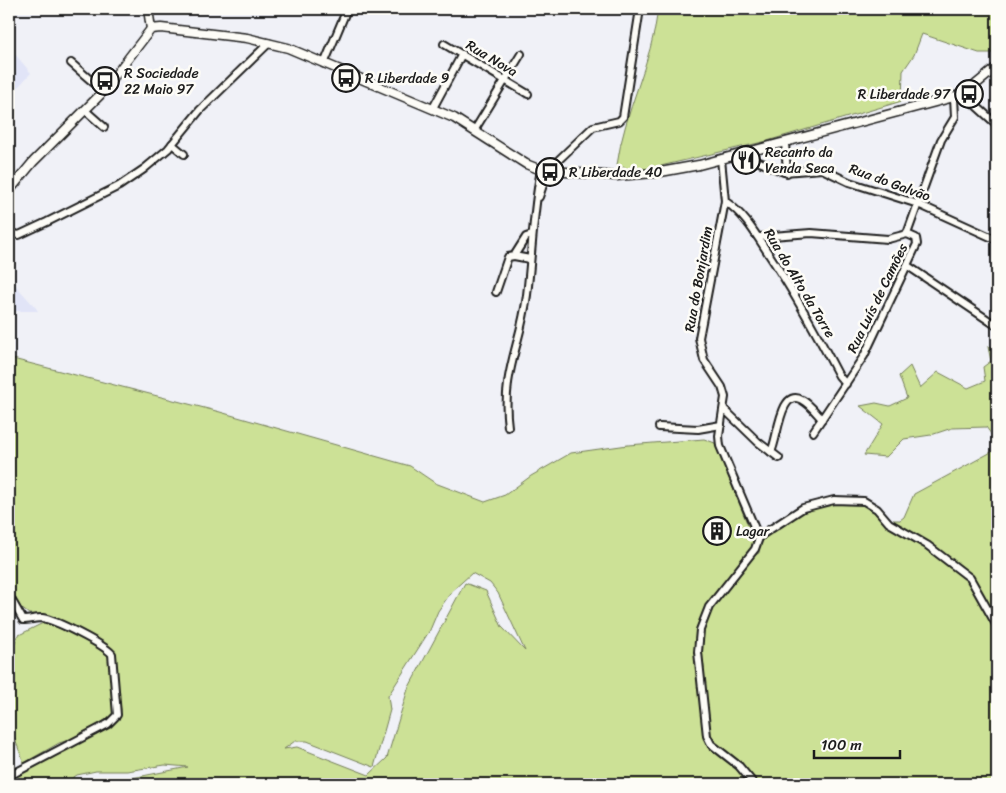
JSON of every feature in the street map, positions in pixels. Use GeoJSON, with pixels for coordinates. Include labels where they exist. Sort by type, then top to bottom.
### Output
{"type":"FeatureCollection","features":[{"type":"Feature","properties":{"kind":"street"},"geometry":{"type":"LineString","coordinates":[[9,191],[33,162],[103,92],[151,29],[148,9]]}},
{"type":"Feature","properties":{"kind":"street"},"geometry":{"type":"LineString","coordinates":[[324,64],[347,9]]}},
{"type":"Feature","properties":{"kind":"street"},"geometry":{"type":"LineString","coordinates":[[508,427],[505,404],[507,381],[524,310],[535,205],[545,170],[593,127],[619,121],[623,117],[640,9]]}},
{"type":"Feature","properties":{"kind":"street"},"geometry":{"type":"LineString","coordinates":[[151,29],[161,28],[228,36],[288,48],[433,108],[474,131],[520,161],[545,170],[616,176],[656,173],[721,159],[954,97],[996,70]]}},
{"type":"Feature","properties":{"kind":"street"},"geometry":{"type":"LineString","coordinates":[[9,233],[19,235],[119,186],[144,169],[172,144],[200,110],[269,43]]}},
{"type":"Feature","properties":{"kind":"street","name":"Rua Nova"},"geometry":{"type":"LineString","coordinates":[[444,44],[528,94]]}},
{"type":"Feature","properties":{"kind":"street"},"geometry":{"type":"LineString","coordinates":[[433,108],[462,54]]}},
{"type":"Feature","properties":{"kind":"street"},"geometry":{"type":"LineString","coordinates":[[474,131],[521,54]]}},
{"type":"Feature","properties":{"kind":"street"},"geometry":{"type":"LineString","coordinates":[[71,63],[103,92]]}},
{"type":"Feature","properties":{"kind":"street"},"geometry":{"type":"LineString","coordinates":[[962,93],[994,122]]}},
{"type":"Feature","properties":{"kind":"street","name":"Rua Luís de Camões"},"geometry":{"type":"LineString","coordinates":[[813,432],[864,356],[908,266],[917,244],[916,238],[907,234],[942,140],[955,117],[954,97]]}},
{"type":"Feature","properties":{"kind":"street"},"geometry":{"type":"LineString","coordinates":[[86,110],[104,127]]}},
{"type":"Feature","properties":{"kind":"street"},"geometry":{"type":"LineString","coordinates":[[785,142],[787,172]]}},
{"type":"Feature","properties":{"kind":"street"},"geometry":{"type":"LineString","coordinates":[[172,144],[184,154]]}},
{"type":"Feature","properties":{"kind":"street","name":"Rua do Galvão"},"geometry":{"type":"LineString","coordinates":[[746,153],[752,159],[787,172],[822,169],[849,182],[918,204],[997,240]]}},
{"type":"Feature","properties":{"kind":"street","name":"Rua do Bonjardim"},"geometry":{"type":"LineString","coordinates":[[721,159],[725,201],[699,338],[704,360],[722,387],[725,397],[720,446],[759,538]]}},
{"type":"Feature","properties":{"kind":"street","name":"Rua do Alto da Torre"},"geometry":{"type":"LineString","coordinates":[[725,201],[739,211],[759,237],[799,300],[839,376],[846,384]]}},
{"type":"Feature","properties":{"kind":"street"},"geometry":{"type":"LineString","coordinates":[[759,237],[811,233],[888,239],[907,234]]}},
{"type":"Feature","properties":{"kind":"street"},"geometry":{"type":"LineString","coordinates":[[514,256],[526,237],[532,236]]}},
{"type":"Feature","properties":{"kind":"street"},"geometry":{"type":"LineString","coordinates":[[496,292],[508,257],[514,256],[530,259]]}},
{"type":"Feature","properties":{"kind":"street"},"geometry":{"type":"LineString","coordinates":[[908,266],[997,326]]}},
{"type":"Feature","properties":{"kind":"street"},"geometry":{"type":"LineString","coordinates":[[770,452],[774,445],[784,405],[790,399],[796,397],[804,400],[822,419]]}},
{"type":"Feature","properties":{"kind":"street"},"geometry":{"type":"LineString","coordinates":[[724,409],[770,452],[779,458]]}},
{"type":"Feature","properties":{"kind":"street"},"geometry":{"type":"LineString","coordinates":[[659,427],[698,429],[721,425]]}},
{"type":"Feature","properties":{"kind":"street"},"geometry":{"type":"LineString","coordinates":[[754,784],[739,766],[711,744],[706,736],[698,652],[704,615],[756,549],[759,538],[773,526],[803,508],[823,501],[864,501],[876,509],[889,523],[927,546],[970,578],[997,626]]}},
{"type":"Feature","properties":{"kind":"street"},"geometry":{"type":"LineString","coordinates":[[9,776],[108,724],[117,715],[112,654],[94,641],[43,618],[23,620],[11,599]]}},
{"type":"Feature","properties":{"kind":"shaded area"},"geometry":{"type":"Polygon","coordinates":[[[9,47],[31,73],[9,97],[9,47]]]}},
{"type":"Feature","properties":{"kind":"shaded area"},"geometry":{"type":"Polygon","coordinates":[[[9,278],[36,308],[38,311],[9,311],[9,278]]]}},
{"type":"Feature","properties":{"kind":"green space"},"geometry":{"type":"Polygon","coordinates":[[[658,9],[997,9],[997,53],[979,53],[922,34],[914,55],[903,71],[902,101],[767,141],[635,172],[617,165],[626,126],[650,49],[658,9]]]}},
{"type":"Feature","properties":{"kind":"green space"},"geometry":{"type":"Polygon","coordinates":[[[997,346],[997,442],[986,427],[952,428],[931,435],[904,439],[886,457],[864,455],[883,424],[860,406],[876,403],[890,406],[907,398],[899,376],[910,366],[920,388],[938,372],[968,388],[985,381],[983,367],[991,361],[988,347],[997,346]]]}},
{"type":"Feature","properties":{"kind":"green space"},"geometry":{"type":"Polygon","coordinates":[[[9,358],[220,412],[410,466],[435,483],[485,502],[505,495],[531,476],[571,453],[628,445],[704,439],[715,443],[753,538],[751,550],[755,555],[759,553],[759,540],[774,527],[812,506],[826,503],[865,503],[918,541],[893,520],[900,520],[904,517],[914,494],[997,449],[997,784],[102,784],[188,767],[165,765],[127,771],[96,771],[77,775],[63,784],[9,784],[9,779],[114,723],[119,718],[121,710],[114,652],[108,645],[44,614],[29,614],[21,608],[9,589],[9,358]],[[472,573],[452,591],[438,611],[430,630],[388,696],[390,710],[374,767],[307,741],[295,741],[284,749],[297,747],[369,775],[387,758],[408,689],[465,583],[486,591],[502,627],[525,651],[498,593],[490,583],[472,573]]]}},
{"type":"Feature","properties":{"kind":"green space"},"geometry":{"type":"Polygon","coordinates":[[[45,622],[104,648],[109,653],[113,714],[95,727],[75,738],[59,743],[24,763],[9,724],[9,664],[17,636],[45,622]]]}},
{"type":"Feature","properties":{"kind":"place","name":"R Liberdade 9"},"geometry":{"type":"Point","coordinates":[346,78]}},
{"type":"Feature","properties":{"kind":"place","name":"R Sociedade 22 Maio 97"},"geometry":{"type":"Point","coordinates":[105,81]}},
{"type":"Feature","properties":{"kind":"place","name":"R Liberdade 97"},"geometry":{"type":"Point","coordinates":[969,94]}},
{"type":"Feature","properties":{"kind":"place","name":"Recanto da Venda Seca"},"geometry":{"type":"Point","coordinates":[746,160]}},
{"type":"Feature","properties":{"kind":"place","name":"R Liberdade 40"},"geometry":{"type":"Point","coordinates":[550,172]}},
{"type":"Feature","properties":{"kind":"place","name":"Lagar"},"geometry":{"type":"Point","coordinates":[717,531]}}]}
